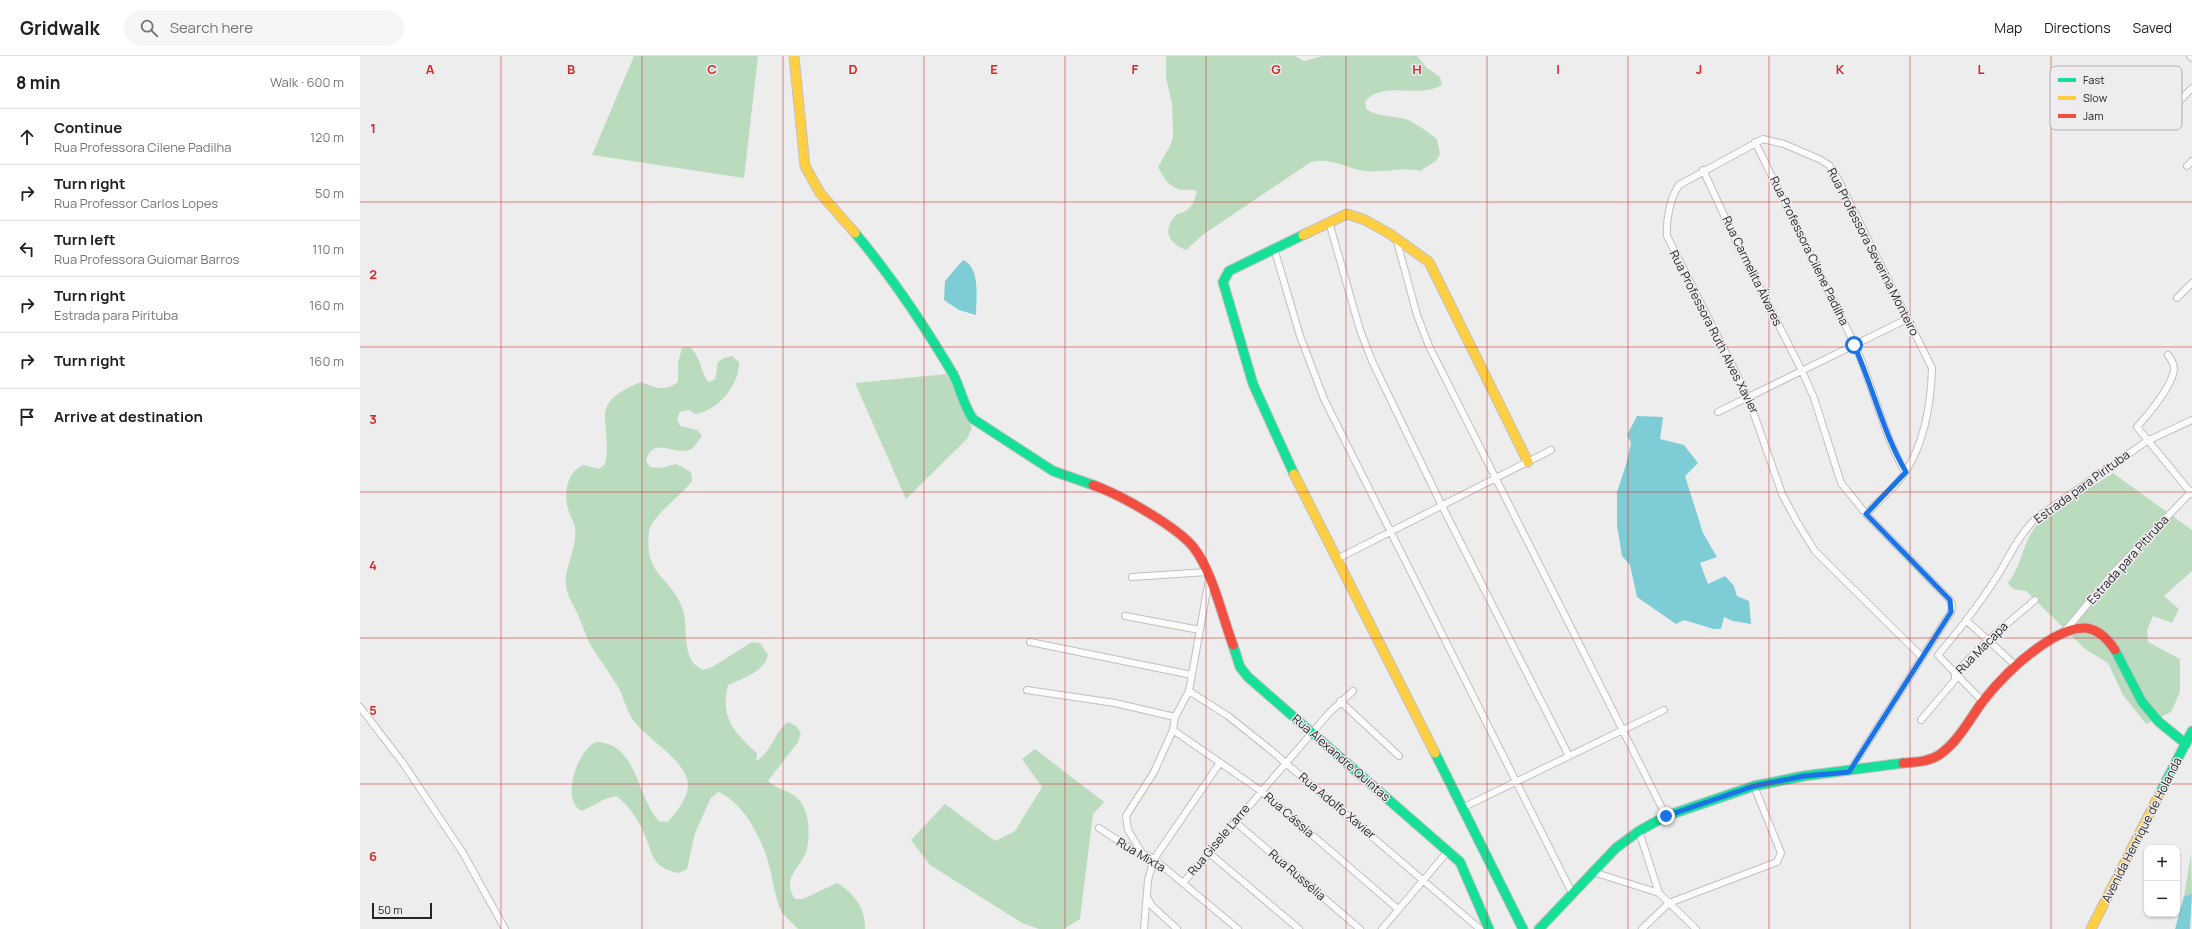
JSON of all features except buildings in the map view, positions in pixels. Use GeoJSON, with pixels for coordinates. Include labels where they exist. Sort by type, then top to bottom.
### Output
{"type":"FeatureCollection","features":[{"type":"Feature","properties":{"kind":"street","name":"Rua Alexandre Quintas"},"geometry":{"type":"LineString","coordinates":[[794,56],[805,166],[811,179],[831,206],[882,265],[909,305],[954,376],[966,410],[981,426],[1005,438],[1039,463],[1053,471],[1097,486],[1152,514],[1171,527],[1194,548],[1208,575],[1240,667],[1248,677],[1448,851],[1464,869],[1489,929]]}},
{"type":"Feature","properties":{"kind":"street"},"geometry":{"type":"LineString","coordinates":[[2182,98],[2192,88]]}},
{"type":"Feature","properties":{"kind":"street","name":"Rua Professora Severina Monteiro"},"geometry":{"type":"LineString","coordinates":[[1755,142],[1763,139],[1784,144],[1829,165],[1838,179],[1932,368],[1931,389],[1921,442],[1906,472]]}},
{"type":"Feature","properties":{"kind":"street"},"geometry":{"type":"LineString","coordinates":[[1704,170],[1755,142]]}},
{"type":"Feature","properties":{"kind":"street","name":"Rua Professora Cilene Padilha"},"geometry":{"type":"LineString","coordinates":[[1755,142],[1854,345],[1869,378],[1892,449],[1906,472]]}},
{"type":"Feature","properties":{"kind":"street","name":"Rua Professora Ruth Alves Xavier"},"geometry":{"type":"LineString","coordinates":[[1704,170],[1683,181],[1675,190],[1666,225],[1669,244],[1748,397],[1782,494],[1815,551],[1922,658]]}},
{"type":"Feature","properties":{"kind":"street","name":"Rua Carmelita Álvares"},"geometry":{"type":"LineString","coordinates":[[1704,170],[1737,243],[1802,371],[1814,398],[1842,483],[1866,514],[1950,600],[1951,612],[1922,658]]}},
{"type":"Feature","properties":{"kind":"street"},"geometry":{"type":"LineString","coordinates":[[1522,929],[1279,443],[1254,384],[1241,346],[1224,277],[1229,271],[1347,214],[1354,214],[1396,238],[1417,251],[1430,262],[1528,462]]}},
{"type":"Feature","properties":{"kind":"street"},"geometry":{"type":"LineString","coordinates":[[1329,222],[1360,330],[1372,361],[1442,506],[1569,756]]}},
{"type":"Feature","properties":{"kind":"street"},"geometry":{"type":"LineString","coordinates":[[1396,238],[1417,315],[1429,346],[1494,479],[1666,816]]}},
{"type":"Feature","properties":{"kind":"street"},"geometry":{"type":"LineString","coordinates":[[1274,248],[1300,336],[1324,399],[1572,894]]}},
{"type":"Feature","properties":{"kind":"street"},"geometry":{"type":"LineString","coordinates":[[2177,298],[2192,284]]}},
{"type":"Feature","properties":{"kind":"street"},"geometry":{"type":"LineString","coordinates":[[1718,412],[1907,319]]}},
{"type":"Feature","properties":{"kind":"street"},"geometry":{"type":"LineString","coordinates":[[2168,355],[2173,361],[2174,369],[2171,378],[2154,408],[2137,427],[2147,441],[2191,492]]}},
{"type":"Feature","properties":{"kind":"street","name":"Estrada para Pirituba"},"geometry":{"type":"LineString","coordinates":[[1955,673],[1938,655],[1966,621],[2001,570],[2014,544],[2035,519],[2147,441],[2192,420]]}},
{"type":"Feature","properties":{"kind":"street"},"geometry":{"type":"LineString","coordinates":[[1338,559],[1551,450]]}},
{"type":"Feature","properties":{"kind":"street"},"geometry":{"type":"LineString","coordinates":[[1866,514],[1906,472]]}},
{"type":"Feature","properties":{"kind":"street","name":"Estrada para Pitiruba"},"geometry":{"type":"LineString","coordinates":[[2065,632],[2113,573],[2191,492]]}},
{"type":"Feature","properties":{"kind":"street"},"geometry":{"type":"LineString","coordinates":[[1132,577],[1208,575],[1189,691],[1175,717],[1173,730],[1154,772],[1126,816],[1128,830],[1142,853]]}},
{"type":"Feature","properties":{"kind":"street","name":"Rua Macapa"},"geometry":{"type":"LineString","coordinates":[[1921,720],[1955,680],[1955,673],[1988,640],[2035,600]]}},
{"type":"Feature","properties":{"kind":"street"},"geometry":{"type":"LineString","coordinates":[[1125,616],[1200,630]]}},
{"type":"Feature","properties":{"kind":"street"},"geometry":{"type":"LineString","coordinates":[[1966,621],[2015,665]]}},
{"type":"Feature","properties":{"kind":"street"},"geometry":{"type":"LineString","coordinates":[[1539,929],[1616,848],[1639,831],[1666,816],[1754,786],[1804,776],[1849,772],[1930,760],[1938,756],[1958,737],[1983,702],[2015,665],[2065,632],[2077,627],[2088,628],[2098,632],[2118,654],[2137,694],[2146,707],[2162,725],[2186,744]]}},
{"type":"Feature","properties":{"kind":"street"},"geometry":{"type":"LineString","coordinates":[[1030,642],[1192,675]]}},
{"type":"Feature","properties":{"kind":"street"},"geometry":{"type":"LineString","coordinates":[[1849,772],[1922,658]]}},
{"type":"Feature","properties":{"kind":"street"},"geometry":{"type":"LineString","coordinates":[[1955,673],[1983,702]]}},
{"type":"Feature","properties":{"kind":"street"},"geometry":{"type":"LineString","coordinates":[[1027,690],[1115,703],[1175,717]]}},
{"type":"Feature","properties":{"kind":"street","name":"Rua Adolfo Xavier"},"geometry":{"type":"LineString","coordinates":[[1189,691],[1228,716],[1286,762],[1480,929]]}},
{"type":"Feature","properties":{"kind":"street","name":"Rua Gisele Larre"},"geometry":{"type":"LineString","coordinates":[[1183,882],[1234,821],[1340,701],[1353,691]]}},
{"type":"Feature","properties":{"kind":"street"},"geometry":{"type":"LineString","coordinates":[[1340,701],[1399,756]]}},
{"type":"Feature","properties":{"kind":"street"},"geometry":{"type":"LineString","coordinates":[[360,707],[403,763],[462,853],[505,929]]}},
{"type":"Feature","properties":{"kind":"street"},"geometry":{"type":"LineString","coordinates":[[1462,808],[1664,710]]}},
{"type":"Feature","properties":{"kind":"street","name":"Rua Cássia"},"geometry":{"type":"LineString","coordinates":[[1173,730],[1219,764],[1261,791],[1398,909]]}},
{"type":"Feature","properties":{"kind":"street","name":"Avenida Henrique de Holanda"},"geometry":{"type":"LineString","coordinates":[[2091,929],[2192,731]]}},
{"type":"Feature","properties":{"kind":"street"},"geometry":{"type":"LineString","coordinates":[[1144,929],[1148,880],[1154,860],[1219,764]]}},
{"type":"Feature","properties":{"kind":"street"},"geometry":{"type":"LineString","coordinates":[[1642,929],[1669,903],[1777,862],[1781,853],[1754,786]]}},
{"type":"Feature","properties":{"kind":"street","name":"Rua Russélia"},"geometry":{"type":"LineString","coordinates":[[1234,821],[1360,929]]}},
{"type":"Feature","properties":{"kind":"street","name":"Rua Mixta"},"geometry":{"type":"LineString","coordinates":[[1099,828],[1128,847],[1154,860],[1183,882],[1238,929]]}},
{"type":"Feature","properties":{"kind":"street"},"geometry":{"type":"LineString","coordinates":[[1639,831],[1659,893],[1696,929]]}},
{"type":"Feature","properties":{"kind":"street"},"geometry":{"type":"LineString","coordinates":[[1382,929],[1448,851]]}},
{"type":"Feature","properties":{"kind":"street"},"geometry":{"type":"LineString","coordinates":[[1208,852],[1299,929]]}},
{"type":"Feature","properties":{"kind":"street"},"geometry":{"type":"LineString","coordinates":[[1593,872],[1659,893]]}},
{"type":"Feature","properties":{"kind":"street"},"geometry":{"type":"LineString","coordinates":[[1147,897],[1152,906],[1177,929]]}},
{"type":"Feature","properties":{"kind":"green space"},"geometry":{"type":"Polygon","coordinates":[[[634,56],[758,56],[744,178],[592,155],[634,56]]]}},
{"type":"Feature","properties":{"kind":"green space"},"geometry":{"type":"Polygon","coordinates":[[[1166,56],[1295,56],[1304,61],[1323,56],[1417,56],[1427,68],[1440,77],[1442,85],[1432,89],[1392,90],[1382,92],[1373,95],[1365,101],[1366,109],[1376,114],[1403,118],[1427,131],[1437,139],[1440,154],[1436,161],[1420,171],[1365,171],[1331,162],[1311,162],[1204,234],[1186,250],[1174,243],[1168,230],[1169,225],[1177,214],[1185,211],[1191,206],[1197,191],[1181,190],[1173,187],[1164,178],[1158,167],[1171,144],[1173,136],[1172,104],[1166,78],[1166,56]]]}},
{"type":"Feature","properties":{"kind":"green space"},"geometry":{"type":"Polygon","coordinates":[[[690,347],[694,351],[708,382],[715,380],[718,362],[724,358],[732,356],[739,362],[738,370],[732,387],[720,402],[704,412],[696,414],[689,410],[680,412],[677,419],[680,426],[697,430],[702,436],[693,448],[689,450],[677,451],[658,448],[653,449],[649,453],[646,461],[650,467],[660,468],[676,464],[691,472],[692,481],[661,512],[651,525],[648,546],[650,558],[654,567],[677,596],[682,607],[688,651],[691,659],[696,665],[703,670],[712,667],[752,642],[760,643],[768,655],[766,661],[758,670],[728,685],[726,707],[731,724],[757,753],[756,761],[766,753],[779,731],[788,722],[796,726],[801,733],[798,742],[768,781],[799,799],[807,815],[809,835],[806,852],[790,880],[791,892],[795,899],[803,899],[837,883],[849,892],[858,902],[865,922],[865,929],[798,929],[782,913],[777,900],[766,855],[748,818],[734,802],[718,792],[711,798],[695,833],[687,869],[679,873],[670,871],[658,863],[651,852],[638,821],[628,807],[616,796],[605,799],[582,811],[575,804],[572,794],[572,783],[575,771],[586,750],[593,744],[599,742],[612,746],[622,753],[635,774],[646,800],[659,821],[667,822],[671,819],[681,805],[688,788],[685,774],[680,766],[633,720],[618,687],[586,636],[569,597],[566,575],[574,545],[575,529],[567,505],[566,492],[567,485],[573,473],[577,469],[583,465],[599,469],[605,464],[607,449],[605,416],[607,407],[613,398],[623,390],[641,382],[650,386],[664,388],[678,382],[678,363],[682,348],[690,347]]]}},
{"type":"Feature","properties":{"kind":"green space"},"geometry":{"type":"Polygon","coordinates":[[[947,374],[972,428],[967,439],[906,499],[855,383],[947,374]]]}},
{"type":"Feature","properties":{"kind":"green space"},"geometry":{"type":"Polygon","coordinates":[[[2113,473],[2192,530],[2192,571],[2164,596],[2179,609],[2172,623],[2153,616],[2147,631],[2148,642],[2180,659],[2180,692],[2171,712],[2146,724],[2123,695],[2108,663],[2085,649],[2026,591],[2013,589],[2008,583],[2016,570],[2029,537],[2038,524],[2113,473]]]}},
{"type":"Feature","properties":{"kind":"green space"},"geometry":{"type":"Polygon","coordinates":[[[1035,749],[1104,802],[1093,814],[1080,919],[1064,929],[1039,929],[1022,923],[930,865],[911,840],[945,804],[995,841],[1015,831],[1042,787],[1022,759],[1035,749]]]}},
{"type":"Feature","properties":{"kind":"green space"},"geometry":{"type":"Polygon","coordinates":[[[2191,854],[2192,894],[2184,896],[2191,854]]]}},
{"type":"Feature","properties":{"kind":"water"},"geometry":{"type":"Polygon","coordinates":[[[963,260],[969,264],[975,276],[977,292],[976,315],[959,310],[944,300],[945,281],[963,260]]]}},
{"type":"Feature","properties":{"kind":"water"},"geometry":{"type":"Polygon","coordinates":[[[1637,416],[1663,417],[1660,439],[1684,445],[1698,463],[1685,476],[1703,533],[1717,557],[1700,563],[1708,584],[1725,576],[1734,586],[1737,596],[1749,601],[1751,624],[1733,621],[1724,617],[1721,629],[1714,629],[1684,620],[1676,624],[1637,597],[1630,565],[1622,556],[1617,525],[1617,492],[1626,465],[1631,443],[1627,435],[1637,416]]]}},
{"type":"Feature","properties":{"kind":"water"},"geometry":{"type":"Polygon","coordinates":[[[2192,894],[2190,929],[2175,929],[2178,917],[2180,917],[2184,896],[2192,894]]]}},
{"type":"Feature","properties":{"kind":"traffic: fast"},"geometry":{"type":"LineString","coordinates":[[855,233],[895,284],[931,337],[953,374],[973,419],[1053,471],[1093,485]]}},
{"type":"Feature","properties":{"kind":"traffic: fast"},"geometry":{"type":"LineString","coordinates":[[1294,474],[1253,384],[1223,282],[1229,271],[1303,235]]}},
{"type":"Feature","properties":{"kind":"traffic: fast"},"geometry":{"type":"LineString","coordinates":[[1233,645],[1240,667],[1248,677],[1460,862],[1489,929]]}},
{"type":"Feature","properties":{"kind":"traffic: fast"},"geometry":{"type":"LineString","coordinates":[[2115,650],[2142,702],[2159,722],[2186,744]]}},
{"type":"Feature","properties":{"kind":"traffic: fast"},"geometry":{"type":"LineString","coordinates":[[2160,793],[2192,731]]}},
{"type":"Feature","properties":{"kind":"traffic: fast"},"geometry":{"type":"LineString","coordinates":[[1435,753],[1523,929]]}},
{"type":"Feature","properties":{"kind":"traffic: fast"},"geometry":{"type":"LineString","coordinates":[[1539,929],[1616,848],[1639,831],[1666,816],[1754,786],[1804,776],[1903,763]]}},
{"type":"Feature","properties":{"kind":"traffic: slow"},"geometry":{"type":"LineString","coordinates":[[794,56],[805,166],[820,193],[855,233]]}},
{"type":"Feature","properties":{"kind":"traffic: slow"},"geometry":{"type":"LineString","coordinates":[[1303,235],[1347,214],[1365,220],[1390,234],[1429,262],[1528,462]]}},
{"type":"Feature","properties":{"kind":"traffic: slow"},"geometry":{"type":"LineString","coordinates":[[1294,474],[1435,753]]}},
{"type":"Feature","properties":{"kind":"traffic: slow"},"geometry":{"type":"LineString","coordinates":[[2091,929],[2160,793]]}},
{"type":"Feature","properties":{"kind":"traffic: jam"},"geometry":{"type":"LineString","coordinates":[[1093,485],[1132,503],[1162,521],[1194,548],[1201,558],[1212,582],[1233,645]]}},
{"type":"Feature","properties":{"kind":"traffic: jam"},"geometry":{"type":"LineString","coordinates":[[1903,763],[1931,759],[1946,750],[1958,737],[1983,701],[2015,666],[2033,651],[2053,638],[2072,630],[2087,628],[2095,630],[2102,635],[2115,650]]}},
{"type":"Feature","properties":{"kind":"route"},"geometry":{"type":"LineString","coordinates":[[1666,816],[1754,786],[1804,776],[1849,772],[1951,612],[1952,606],[1950,600],[1866,514],[1906,472],[1892,449],[1882,414],[1869,378],[1854,345]]}}]}
